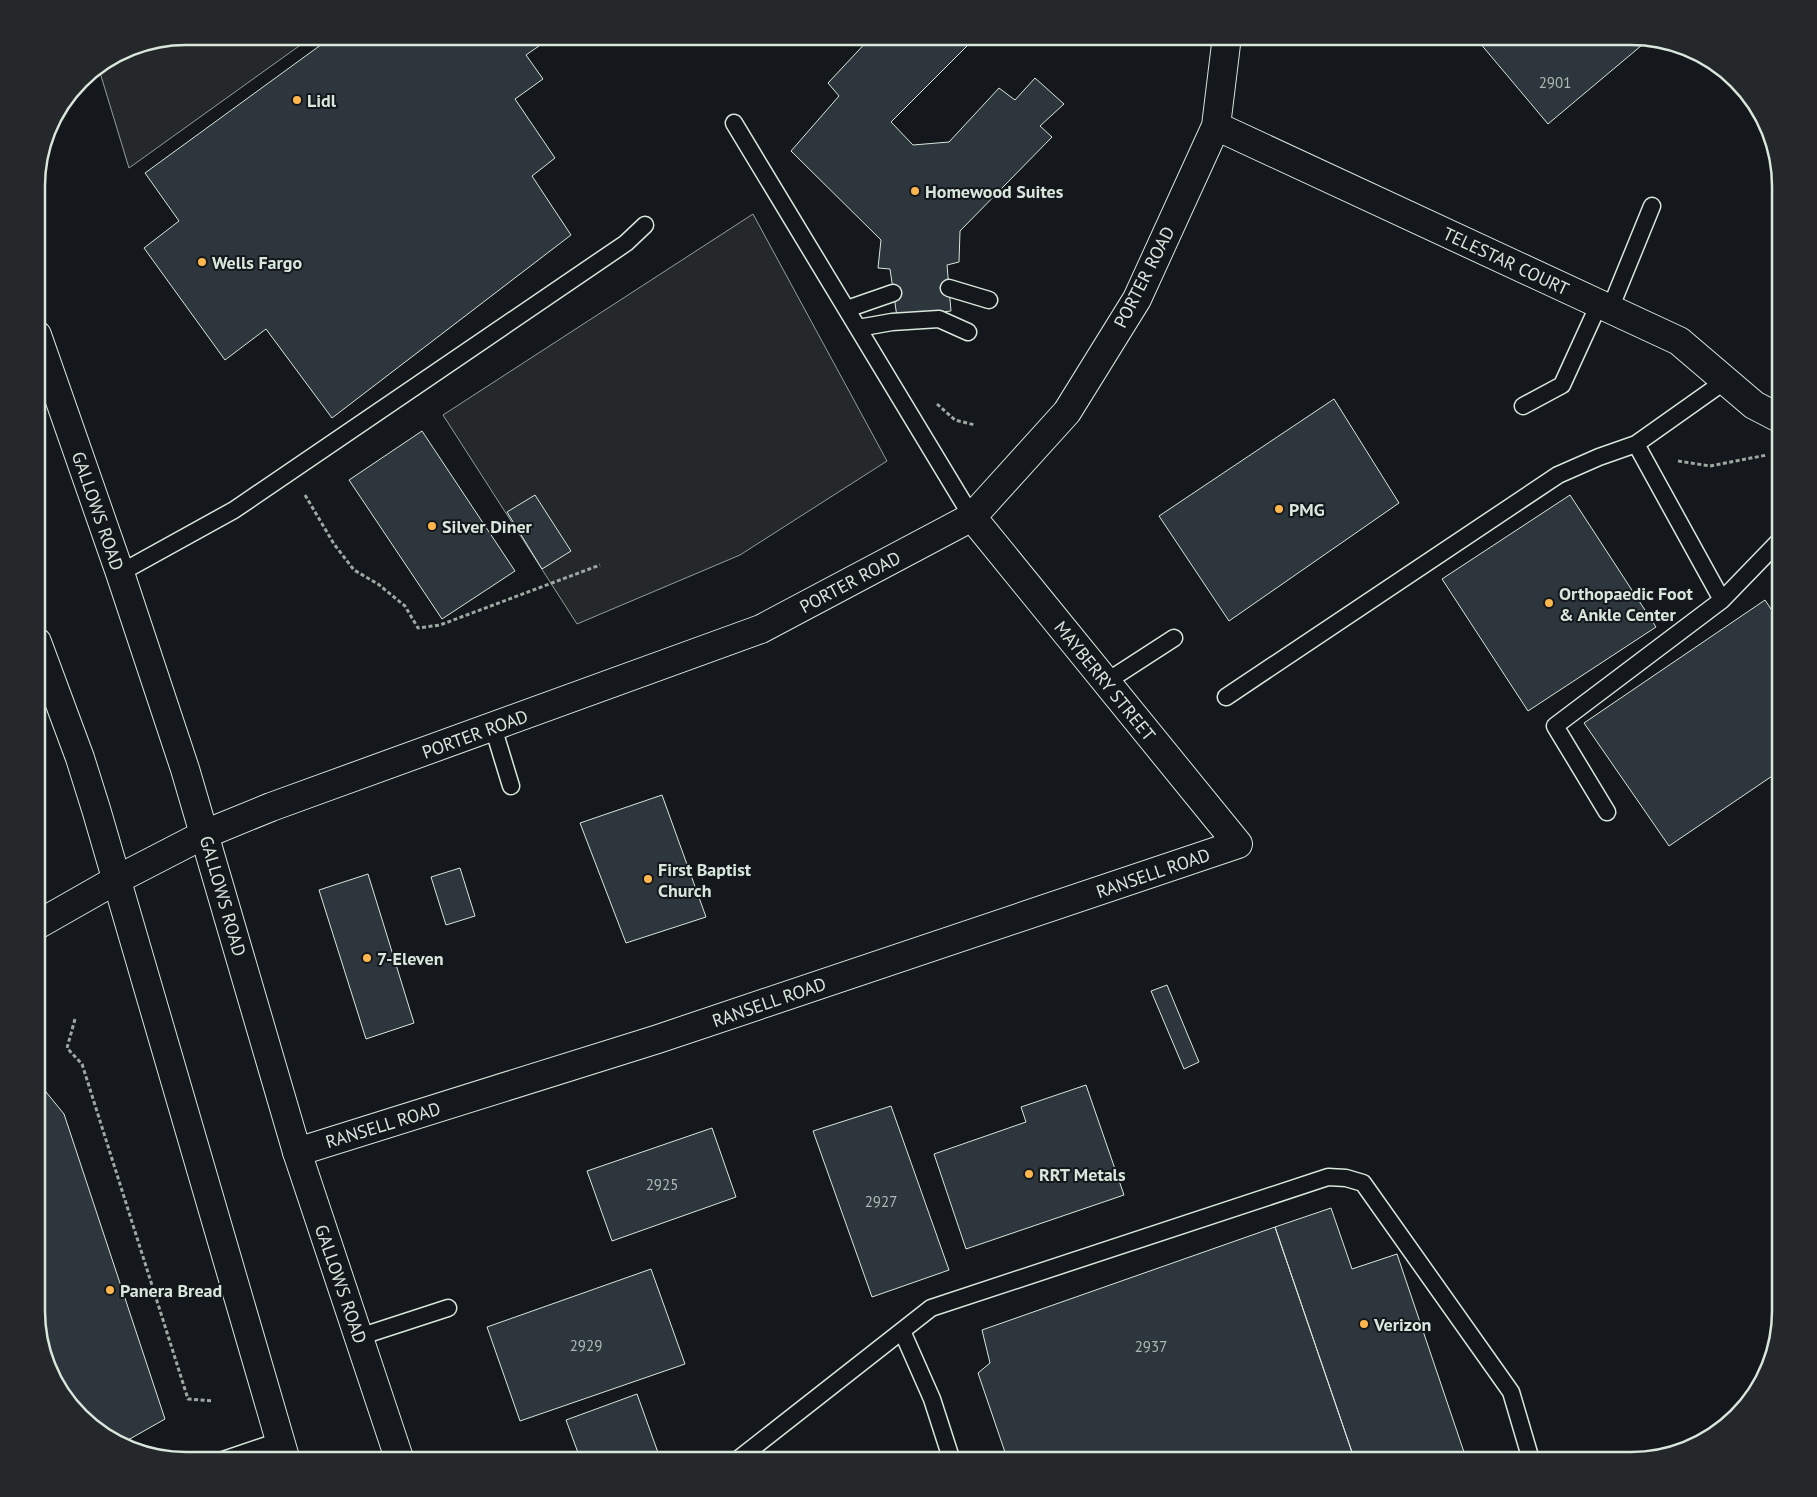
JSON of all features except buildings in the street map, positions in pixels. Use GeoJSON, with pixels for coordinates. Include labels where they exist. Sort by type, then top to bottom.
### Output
{"type":"FeatureCollection","features":[{"type":"Feature","properties":{"kind":"street","name":"PORTER ROAD"},"geometry":{"type":"LineString","coordinates":[[45,920],[116,880],[205,834],[271,807],[761,629],[972,517],[1067,412],[1138,299],[1216,126],[1227,45]]}},
{"type":"Feature","properties":{"kind":"street","name":"TELESTAR COURT"},"geometry":{"type":"LineString","coordinates":[[1216,126],[1679,341],[1754,405],[1772,414]]}},
{"type":"Feature","properties":{"kind":"street","name":"GALLOWS ROAD"},"geometry":{"type":"LineString","coordinates":[[45,358],[120,573],[205,834],[297,1152],[397,1452]]}},
{"type":"Feature","properties":{"kind":"street","name":"MAYBERRY STREET"},"geometry":{"type":"LineString","coordinates":[[972,517],[1238,844]]}},
{"type":"Feature","properties":{"kind":"street"},"geometry":{"type":"LineString","coordinates":[[45,664],[80,758],[282,1451]]}},
{"type":"Feature","properties":{"kind":"street","name":"RANSELL ROAD"},"geometry":{"type":"LineString","coordinates":[[297,1152],[658,1038],[1238,844]]}},
{"type":"Feature","properties":{"kind":"lane"},"geometry":{"type":"LineString","coordinates":[[734,123],[972,517]]}},
{"type":"Feature","properties":{"kind":"lane"},"geometry":{"type":"LineString","coordinates":[[1523,406],[1562,385],[1605,307],[1652,206]]}},
{"type":"Feature","properties":{"kind":"lane"},"geometry":{"type":"LineString","coordinates":[[120,573],[234,510],[626,243],[645,225]]}},
{"type":"Feature","properties":{"kind":"lane"},"geometry":{"type":"LineString","coordinates":[[949,288],[989,300]]}},
{"type":"Feature","properties":{"kind":"lane"},"geometry":{"type":"LineString","coordinates":[[847,309],[893,293]]}},
{"type":"Feature","properties":{"kind":"lane"},"geometry":{"type":"LineString","coordinates":[[858,328],[892,322],[939,319],[968,332]]}},
{"type":"Feature","properties":{"kind":"lane"},"geometry":{"type":"LineString","coordinates":[[1226,697],[1558,474],[1636,444],[1725,381]]}},
{"type":"Feature","properties":{"kind":"lane"},"geometry":{"type":"LineString","coordinates":[[1636,444],[1722,600]]}},
{"type":"Feature","properties":{"kind":"lane"},"geometry":{"type":"LineString","coordinates":[[1607,812],[1555,726],[1722,600],[1772,549]]}},
{"type":"Feature","properties":{"kind":"lane"},"geometry":{"type":"LineString","coordinates":[[1106,682],[1174,638]]}},
{"type":"Feature","properties":{"kind":"lane"},"geometry":{"type":"LineString","coordinates":[[493,727],[511,786]]}},
{"type":"Feature","properties":{"kind":"lane"},"geometry":{"type":"LineString","coordinates":[[747,1452],[932,1308],[1328,1177],[1346,1178],[1364,1183],[1511,1392],[1529,1452]]}},
{"type":"Feature","properties":{"kind":"lane"},"geometry":{"type":"LineString","coordinates":[[359,1337],[448,1308]]}},
{"type":"Feature","properties":{"kind":"lane"},"geometry":{"type":"LineString","coordinates":[[902,1331],[932,1399],[949,1452]]}},
{"type":"Feature","properties":{"kind":"path"},"geometry":{"type":"LineString","coordinates":[[936,402],[955,420],[975,425]]}},
{"type":"Feature","properties":{"kind":"path"},"geometry":{"type":"LineString","coordinates":[[1675,461],[1710,466],[1767,455]]}},
{"type":"Feature","properties":{"kind":"path"},"geometry":{"type":"LineString","coordinates":[[290,472],[334,544],[354,570],[378,584],[405,606],[418,628],[440,625],[600,565]]}},
{"type":"Feature","properties":{"kind":"path"},"geometry":{"type":"LineString","coordinates":[[75,1019],[67,1048],[82,1064],[188,1399],[213,1401]]}},
{"type":"Feature","properties":{"kind":"shaded area"},"geometry":{"type":"Polygon","coordinates":[[[300,45],[129,168],[101,74],[108,69],[132,56],[167,46],[300,45]]]}},
{"type":"Feature","properties":{"kind":"shaded area"},"geometry":{"type":"Polygon","coordinates":[[[753,214],[887,461],[740,555],[577,624],[443,415],[753,214]]]}},
{"type":"Feature","properties":{"kind":"place","name":"Lidl"},"geometry":{"type":"Point","coordinates":[297,100]}},
{"type":"Feature","properties":{"kind":"place","name":"Homewood Suites"},"geometry":{"type":"Point","coordinates":[915,191]}},
{"type":"Feature","properties":{"kind":"place","name":"Wells Fargo"},"geometry":{"type":"Point","coordinates":[202,262]}},
{"type":"Feature","properties":{"kind":"place","name":"PMG"},"geometry":{"type":"Point","coordinates":[1279,509]}},
{"type":"Feature","properties":{"kind":"place","name":"Silver Diner"},"geometry":{"type":"Point","coordinates":[432,526]}},
{"type":"Feature","properties":{"kind":"place","name":"Orthopaedic Foot & Ankle Center"},"geometry":{"type":"Point","coordinates":[1549,603]}},
{"type":"Feature","properties":{"kind":"place","name":"First Baptist Church"},"geometry":{"type":"Point","coordinates":[648,879]}},
{"type":"Feature","properties":{"kind":"place","name":"7-Eleven"},"geometry":{"type":"Point","coordinates":[367,958]}},
{"type":"Feature","properties":{"kind":"place","name":"RRT Metals"},"geometry":{"type":"Point","coordinates":[1029,1174]}},
{"type":"Feature","properties":{"kind":"place","name":"Panera Bread"},"geometry":{"type":"Point","coordinates":[110,1290]}},
{"type":"Feature","properties":{"kind":"place","name":"Verizon"},"geometry":{"type":"Point","coordinates":[1364,1324]}}]}
